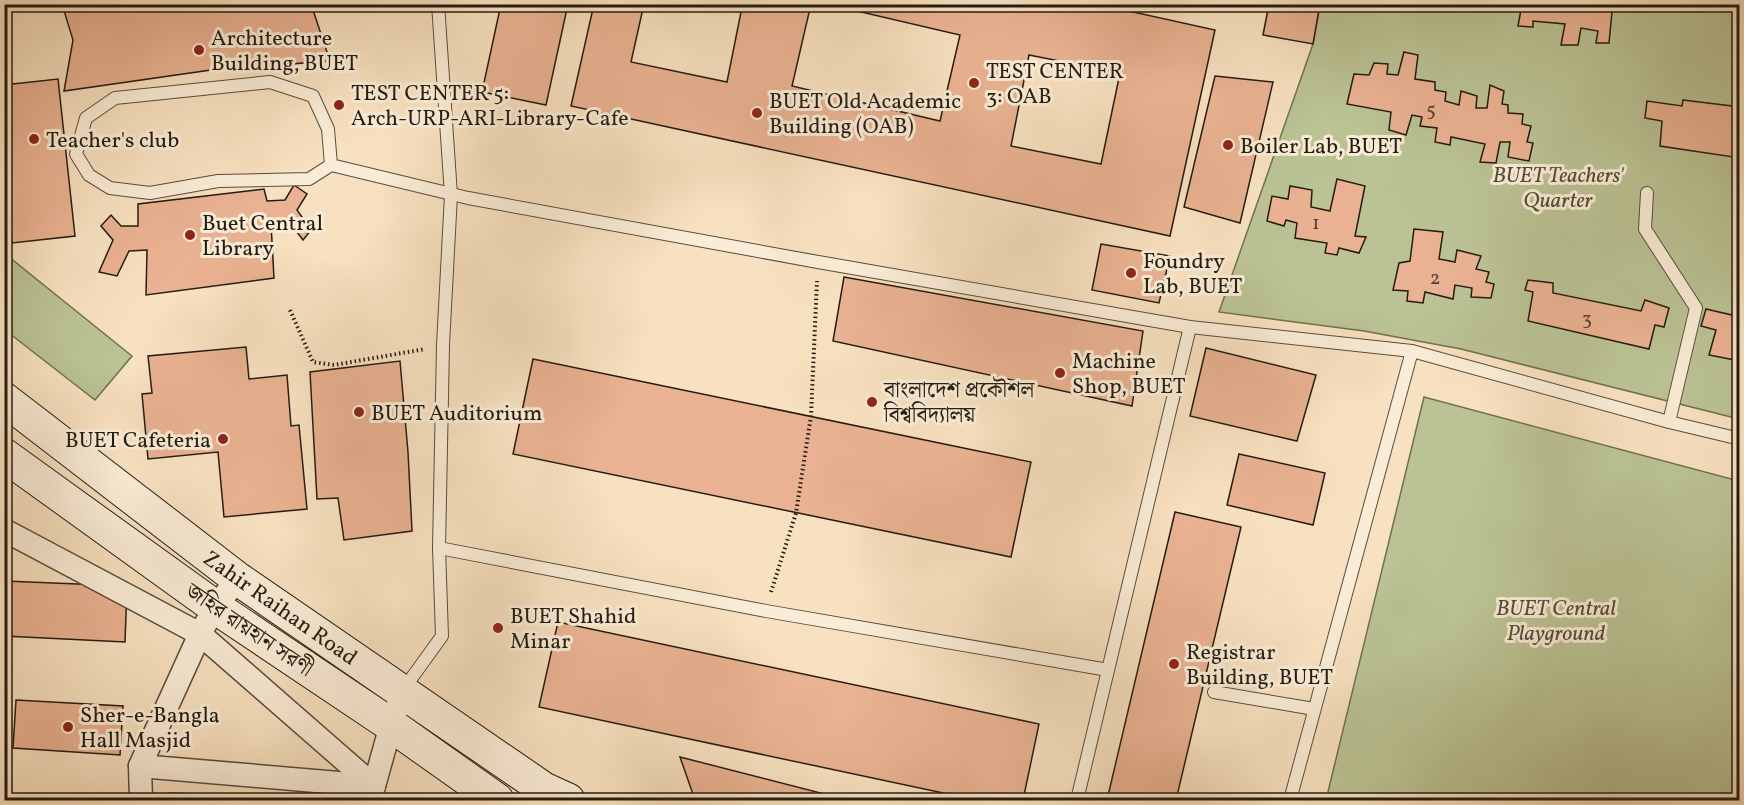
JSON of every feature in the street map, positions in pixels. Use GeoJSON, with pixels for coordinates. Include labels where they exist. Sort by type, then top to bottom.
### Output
{"type":"FeatureCollection","features":[{"type":"Feature","properties":{"kind":"main road","name":"Zahir Raihan Road"},"geometry":{"type":"LineString","coordinates":[[4,399],[238,579],[550,792]]}},
{"type":"Feature","properties":{"kind":"main road","name":"জহির রায়হান সরণী"},"geometry":{"type":"LineString","coordinates":[[4,455],[208,621],[391,725],[497,801]]}},
{"type":"Feature","properties":{"kind":"street"},"geometry":{"type":"LineString","coordinates":[[4,530],[208,621],[374,786]]}},
{"type":"Feature","properties":{"kind":"street"},"geometry":{"type":"LineString","coordinates":[[141,801],[140,766],[208,621],[238,579]]}},
{"type":"Feature","properties":{"kind":"street"},"geometry":{"type":"LineString","coordinates":[[374,786],[403,691]]}},
{"type":"Feature","properties":{"kind":"street"},"geometry":{"type":"LineString","coordinates":[[140,766],[374,786]]}},
{"type":"Feature","properties":{"kind":"lane"},"geometry":{"type":"LineString","coordinates":[[403,691],[442,636],[439,548],[443,345],[451,195],[438,4]]}},
{"type":"Feature","properties":{"kind":"lane"},"geometry":{"type":"LineString","coordinates":[[331,165],[328,129],[313,96],[270,82],[116,98],[86,118],[76,154],[89,175],[110,188],[150,193],[218,181],[309,179],[331,165],[451,195],[1190,327],[1412,351],[1669,422],[1740,438]]}},
{"type":"Feature","properties":{"kind":"lane"},"geometry":{"type":"LineString","coordinates":[[1647,193],[1645,229],[1696,308],[1669,422]]}},
{"type":"Feature","properties":{"kind":"lane"},"geometry":{"type":"LineString","coordinates":[[1077,801],[1190,327]]}},
{"type":"Feature","properties":{"kind":"lane"},"geometry":{"type":"LineString","coordinates":[[1290,801],[1412,351]]}},
{"type":"Feature","properties":{"kind":"lane"},"geometry":{"type":"LineString","coordinates":[[439,548],[766,611],[1108,670]]}},
{"type":"Feature","properties":{"kind":"lane"},"geometry":{"type":"LineString","coordinates":[[1214,692],[1314,709]]}},
{"type":"Feature","properties":{"kind":"path"},"geometry":{"type":"LineString","coordinates":[[766,611],[796,513],[811,416],[818,262]]}},
{"type":"Feature","properties":{"kind":"path"},"geometry":{"type":"LineString","coordinates":[[290,310],[313,362],[334,365],[443,345]]}},
{"type":"Feature","properties":{"kind":"green space","name":"BUET Teachers' Quarter"},"geometry":{"type":"Polygon","coordinates":[[[1320,5],[1739,5],[1739,419],[1461,349],[1364,331],[1219,312],[1313,44],[1320,5]]]}},
{"type":"Feature","properties":{"kind":"green space"},"geometry":{"type":"Polygon","coordinates":[[[4,253],[132,356],[95,400],[5,330],[4,253]]]}},
{"type":"Feature","properties":{"kind":"green space","name":"BUET Central Playground"},"geometry":{"type":"Polygon","coordinates":[[[1424,397],[1739,481],[1739,800],[1326,800],[1424,397]]]}},
{"type":"Feature","properties":{"kind":"building","name":"Architecture Building, BUET"},"geometry":{"type":"Polygon","coordinates":[[[62,4],[315,4],[313,10],[330,61],[211,70],[64,91],[73,40],[62,4]]]}},
{"type":"Feature","properties":{"kind":"building"},"geometry":{"type":"Polygon","coordinates":[[[501,4],[568,4],[546,105],[482,92],[501,4]]]}},
{"type":"Feature","properties":{"kind":"building","name":"BUET Old Academic Building (OAB)"},"geometry":{"type":"Polygon","coordinates":[[[594,4],[644,4],[631,62],[727,82],[742,7],[730,4],[811,4],[792,86],[940,121],[960,35],[827,4],[1097,4],[1215,30],[1170,236],[571,106],[594,4]],[[1029,55],[1011,146],[1101,164],[1120,73],[1029,55]]]}},
{"type":"Feature","properties":{"kind":"building"},"geometry":{"type":"Polygon","coordinates":[[[1269,4],[1320,4],[1313,44],[1263,35],[1269,4]]]}},
{"type":"Feature","properties":{"kind":"building"},"geometry":{"type":"Polygon","coordinates":[[[1522,4],[1604,4],[1603,9],[1612,12],[1609,43],[1596,43],[1598,31],[1581,28],[1578,45],[1561,45],[1565,24],[1533,21],[1533,27],[1518,26],[1522,4]]]}},
{"type":"Feature","properties":{"kind":"building"},"geometry":{"type":"Polygon","coordinates":[[[1404,52],[1418,55],[1415,79],[1435,82],[1435,90],[1446,92],[1445,101],[1459,105],[1461,91],[1477,96],[1476,108],[1487,108],[1490,85],[1504,91],[1502,104],[1508,105],[1508,113],[1523,114],[1522,124],[1531,126],[1527,142],[1533,143],[1529,161],[1508,157],[1510,142],[1500,142],[1496,163],[1480,162],[1485,144],[1451,137],[1450,145],[1435,142],[1437,128],[1420,126],[1422,117],[1412,115],[1406,135],[1389,130],[1391,112],[1347,104],[1354,74],[1369,75],[1374,63],[1388,64],[1387,74],[1398,75],[1404,52]]]}},
{"type":"Feature","properties":{"kind":"building","name":"Boiler Lab, BUET"},"geometry":{"type":"Polygon","coordinates":[[[1215,76],[1273,82],[1240,223],[1184,207],[1215,76]]]}},
{"type":"Feature","properties":{"kind":"building","name":"Teacher's club"},"geometry":{"type":"Polygon","coordinates":[[[58,79],[75,236],[12,243],[7,192],[4,193],[4,85],[58,79]]]}},
{"type":"Feature","properties":{"kind":"building"},"geometry":{"type":"Polygon","coordinates":[[[1683,100],[1740,107],[1740,158],[1660,146],[1662,121],[1645,118],[1647,101],[1682,106],[1683,100]]]}},
{"type":"Feature","properties":{"kind":"building"},"geometry":{"type":"Polygon","coordinates":[[[1337,179],[1365,186],[1355,236],[1366,237],[1359,253],[1339,248],[1337,255],[1325,253],[1327,243],[1295,238],[1297,223],[1286,220],[1284,226],[1267,221],[1272,196],[1288,199],[1290,186],[1312,190],[1311,207],[1330,211],[1337,179]]]}},
{"type":"Feature","properties":{"kind":"building","name":"Buet Central Library"},"geometry":{"type":"Polygon","coordinates":[[[294,185],[307,194],[297,210],[311,230],[303,240],[288,220],[271,223],[274,278],[146,295],[147,250],[129,251],[117,276],[99,272],[113,240],[101,226],[111,215],[121,226],[138,226],[138,204],[264,189],[267,201],[285,200],[294,185]]]}},
{"type":"Feature","properties":{"kind":"building"},"geometry":{"type":"Polygon","coordinates":[[[1414,229],[1443,232],[1439,259],[1455,262],[1457,250],[1481,256],[1476,269],[1489,272],[1486,282],[1494,284],[1491,298],[1471,297],[1472,288],[1455,285],[1453,299],[1425,292],[1423,303],[1407,301],[1408,291],[1393,290],[1399,263],[1410,261],[1414,229]]]}},
{"type":"Feature","properties":{"kind":"building","name":"Foundry Lab, BUET"},"geometry":{"type":"Polygon","coordinates":[[[1101,244],[1170,256],[1159,303],[1092,290],[1101,244]]]}},
{"type":"Feature","properties":{"kind":"building","name":"Machine Shop, BUET"},"geometry":{"type":"Polygon","coordinates":[[[844,277],[1143,331],[1132,406],[833,341],[844,277]]]}},
{"type":"Feature","properties":{"kind":"building"},"geometry":{"type":"Polygon","coordinates":[[[1528,280],[1553,283],[1553,293],[1641,311],[1645,300],[1669,308],[1664,327],[1655,325],[1649,349],[1528,321],[1533,292],[1525,290],[1528,280]]]}},
{"type":"Feature","properties":{"kind":"building"},"geometry":{"type":"Polygon","coordinates":[[[1706,309],[1732,315],[1733,309],[1740,311],[1740,361],[1709,355],[1716,330],[1701,326],[1706,309]]]}},
{"type":"Feature","properties":{"kind":"building","name":"BUET Cafeteria"},"geometry":{"type":"Polygon","coordinates":[[[246,347],[249,379],[287,375],[291,426],[299,425],[307,509],[224,517],[218,452],[148,459],[142,394],[152,393],[148,356],[246,347]]]}},
{"type":"Feature","properties":{"kind":"building"},"geometry":{"type":"Polygon","coordinates":[[[1206,348],[1316,375],[1297,441],[1190,416],[1206,348]]]}},
{"type":"Feature","properties":{"kind":"building"},"geometry":{"type":"Polygon","coordinates":[[[533,359],[1031,462],[1011,557],[513,454],[533,359]]]}},
{"type":"Feature","properties":{"kind":"building","name":"BUET Auditorium"},"geometry":{"type":"Polygon","coordinates":[[[400,361],[412,531],[344,540],[338,498],[317,499],[310,372],[400,361]]]}},
{"type":"Feature","properties":{"kind":"building"},"geometry":{"type":"Polygon","coordinates":[[[1239,454],[1325,473],[1313,525],[1227,505],[1239,454]]]}},
{"type":"Feature","properties":{"kind":"building","name":"Registrar Building, BUET"},"geometry":{"type":"Polygon","coordinates":[[[1175,512],[1241,527],[1176,800],[1107,800],[1175,512]]]}},
{"type":"Feature","properties":{"kind":"building"},"geometry":{"type":"Polygon","coordinates":[[[4,581],[127,586],[125,642],[4,636],[4,581]]]}},
{"type":"Feature","properties":{"kind":"building"},"geometry":{"type":"Polygon","coordinates":[[[558,622],[1039,724],[1023,800],[976,800],[539,707],[558,622]]]}},
{"type":"Feature","properties":{"kind":"building","name":"Sher-e-Bangla Hall Masjid"},"geometry":{"type":"Polygon","coordinates":[[[16,700],[123,706],[120,755],[13,748],[16,700]]]}},
{"type":"Feature","properties":{"kind":"building"},"geometry":{"type":"Polygon","coordinates":[[[680,757],[844,799],[844,800],[695,800],[680,757]]]}},
{"type":"Feature","properties":{"kind":"building"},"geometry":{"type":"Polygon","coordinates":[[[170,793],[341,800],[169,800],[170,793]]]}},
{"type":"Feature","properties":{"kind":"place","name":"Architecture Building, BUET"},"geometry":{"type":"Point","coordinates":[199,50]}},
{"type":"Feature","properties":{"kind":"place","name":"TEST CENTER 3: OAB"},"geometry":{"type":"Point","coordinates":[974,83]}},
{"type":"Feature","properties":{"kind":"place","name":"TEST CENTER 5: Arch-URP-ARI-Library-Cafe"},"geometry":{"type":"Point","coordinates":[339,105]}},
{"type":"Feature","properties":{"kind":"place","name":"BUET Old Academic Building (OAB)"},"geometry":{"type":"Point","coordinates":[757,113]}},
{"type":"Feature","properties":{"kind":"place","name":"Teacher's club"},"geometry":{"type":"Point","coordinates":[34,139]}},
{"type":"Feature","properties":{"kind":"place","name":"Boiler Lab, BUET"},"geometry":{"type":"Point","coordinates":[1228,145]}},
{"type":"Feature","properties":{"kind":"place","name":"Buet Central Library"},"geometry":{"type":"Point","coordinates":[190,235]}},
{"type":"Feature","properties":{"kind":"place","name":"Foundry Lab, BUET"},"geometry":{"type":"Point","coordinates":[1131,273]}},
{"type":"Feature","properties":{"kind":"place","name":"Machine Shop, BUET"},"geometry":{"type":"Point","coordinates":[1060,373]}},
{"type":"Feature","properties":{"kind":"place","name":"বাংলাদেশ প্রকৌশল বিশ্ববিদ্যালয়"},"geometry":{"type":"Point","coordinates":[872,402]}},
{"type":"Feature","properties":{"kind":"place","name":"BUET Auditorium"},"geometry":{"type":"Point","coordinates":[359,412]}},
{"type":"Feature","properties":{"kind":"place","name":"BUET Cafeteria"},"geometry":{"type":"Point","coordinates":[223,439]}},
{"type":"Feature","properties":{"kind":"place","name":"BUET Shahid Minar"},"geometry":{"type":"Point","coordinates":[498,628]}},
{"type":"Feature","properties":{"kind":"place","name":"Registrar Building, BUET"},"geometry":{"type":"Point","coordinates":[1174,664]}},
{"type":"Feature","properties":{"kind":"place","name":"Sher-e-Bangla Hall Masjid"},"geometry":{"type":"Point","coordinates":[68,727]}}]}
